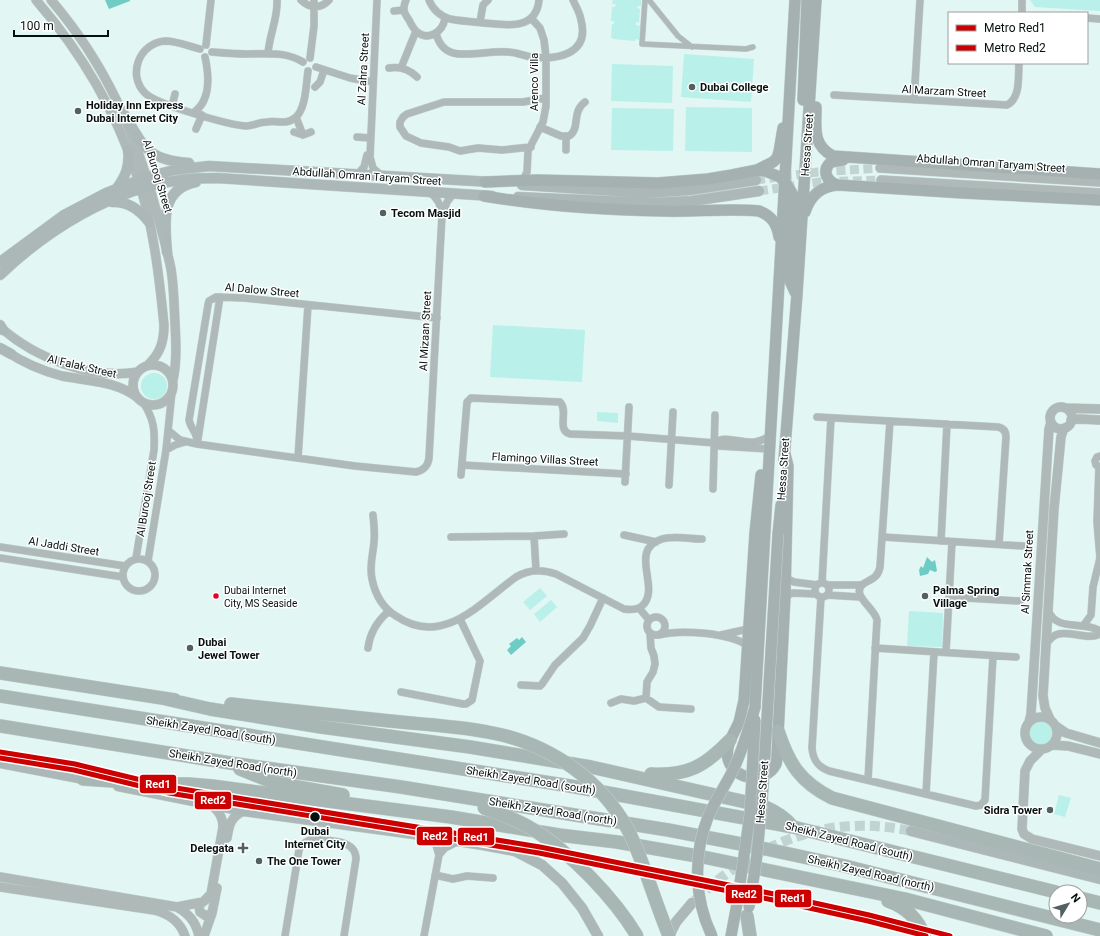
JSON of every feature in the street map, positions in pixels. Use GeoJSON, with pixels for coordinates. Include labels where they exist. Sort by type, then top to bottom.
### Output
{"type":"FeatureCollection","features":[{"type":"Feature","properties":{"kind":"highway"},"geometry":{"type":"LineString","coordinates":[[0,673],[166,699],[477,731],[502,735],[526,742],[559,758],[580,772],[606,798],[627,829],[637,851],[669,936]]}},
{"type":"Feature","properties":{"kind":"highway","name":"Sheikh Zayed Road (south)"},"geometry":{"type":"LineString","coordinates":[[0,696],[570,786],[793,827],[1048,890]]}},
{"type":"Feature","properties":{"kind":"highway"},"geometry":{"type":"LineString","coordinates":[[166,699],[203,708],[321,727],[492,750],[612,771],[762,806],[782,816],[793,827]]}},
{"type":"Feature","properties":{"kind":"highway","name":"Sheikh Zayed Road (north)"},"geometry":{"type":"LineString","coordinates":[[0,726],[230,763],[401,787],[660,829],[757,847],[845,866],[1100,930]]}},
{"type":"Feature","properties":{"kind":"highway"},"geometry":{"type":"LineString","coordinates":[[778,731],[786,753],[796,769],[816,789],[832,798],[1100,869]]}},
{"type":"Feature","properties":{"kind":"highway"},"geometry":{"type":"LineString","coordinates":[[612,771],[661,774],[685,772],[706,762],[730,740]]}},
{"type":"Feature","properties":{"kind":"highway"},"geometry":{"type":"LineString","coordinates":[[230,763],[252,774],[275,782],[414,808],[451,817]]}},
{"type":"Feature","properties":{"kind":"highway"},"geometry":{"type":"LineString","coordinates":[[83,779],[212,786],[451,817],[559,835],[617,842],[710,858],[905,899],[1046,936]]}},
{"type":"Feature","properties":{"kind":"highway"},"geometry":{"type":"LineString","coordinates":[[349,780],[380,790],[484,808],[522,823],[556,845],[586,873],[612,900],[638,936]]}},
{"type":"Feature","properties":{"kind":"highway"},"geometry":{"type":"LineString","coordinates":[[788,874],[814,883],[898,905],[913,916],[920,926],[924,936]]}},
{"type":"Feature","properties":{"kind":"highway"},"geometry":{"type":"LineString","coordinates":[[1088,900],[1100,903]]}},
{"type":"Feature","properties":{"kind":"highway"},"geometry":{"type":"LineString","coordinates":[[748,911],[750,936]]}},
{"type":"Feature","properties":{"kind":"main road","name":"Hessa Street"},"geometry":{"type":"LineString","coordinates":[[731,936],[750,814],[754,760],[755,707],[769,452],[796,0]]}},
{"type":"Feature","properties":{"kind":"main road"},"geometry":{"type":"LineString","coordinates":[[806,156],[802,138],[803,74],[807,0]]}},
{"type":"Feature","properties":{"kind":"main road","name":"Hessa Street"},"geometry":{"type":"LineString","coordinates":[[742,936],[748,911],[757,855],[762,803],[778,534],[797,294],[816,0]]}},
{"type":"Feature","properties":{"kind":"main road"},"geometry":{"type":"LineString","coordinates":[[813,58],[816,81],[817,139],[820,146],[833,156],[1100,174]]}},
{"type":"Feature","properties":{"kind":"main road"},"geometry":{"type":"LineString","coordinates":[[756,175],[777,158],[783,127],[790,113]]}},
{"type":"Feature","properties":{"kind":"main road"},"geometry":{"type":"LineString","coordinates":[[124,114],[143,145],[158,158],[174,162],[209,166]]}},
{"type":"Feature","properties":{"kind":"main road"},"geometry":{"type":"LineString","coordinates":[[117,188],[122,182],[128,166],[128,150]]}},
{"type":"Feature","properties":{"kind":"main road"},"geometry":{"type":"LineString","coordinates":[[860,158],[854,160],[835,161],[828,165],[826,177],[832,183],[838,185],[1100,200]]}},
{"type":"Feature","properties":{"kind":"main road","name":"Abdullah Omran Taryam Street"},"geometry":{"type":"LineString","coordinates":[[0,275],[19,258],[86,212],[174,170],[209,166],[646,193],[690,190],[756,175]]}},
{"type":"Feature","properties":{"kind":"main road"},"geometry":{"type":"LineString","coordinates":[[485,182],[537,180],[658,183],[756,175],[765,171],[773,173],[786,182],[793,195],[790,281],[797,294]]}},
{"type":"Feature","properties":{"kind":"main road"},"geometry":{"type":"LineString","coordinates":[[167,252],[165,219],[166,208],[171,198],[176,191],[187,184],[217,178]]}},
{"type":"Feature","properties":{"kind":"main road","name":"Abdullah Omran Taryam Street"},"geometry":{"type":"LineString","coordinates":[[0,262],[64,215],[117,188],[144,183],[217,178],[484,196],[650,203],[671,203],[759,191]]}},
{"type":"Feature","properties":{"kind":"main road"},"geometry":{"type":"LineString","coordinates":[[801,228],[807,208],[813,196],[823,188],[838,185]]}},
{"type":"Feature","properties":{"kind":"main road"},"geometry":{"type":"LineString","coordinates":[[484,196],[526,203],[592,209],[666,212],[759,211],[772,218],[776,226],[781,252]]}},
{"type":"Feature","properties":{"kind":"main road"},"geometry":{"type":"LineString","coordinates":[[108,202],[116,202],[131,206],[149,222]]}},
{"type":"Feature","properties":{"kind":"main road"},"geometry":{"type":"LineString","coordinates":[[0,347],[11,354]]}},
{"type":"Feature","properties":{"kind":"main road"},"geometry":{"type":"LineString","coordinates":[[769,452],[762,465],[761,471],[755,534],[744,701],[738,722],[727,750],[728,760],[733,769],[741,775],[751,778],[761,777],[770,772],[776,764],[786,578],[788,466],[785,454]]}},
{"type":"Feature","properties":{"kind":"main road"},"geometry":{"type":"LineString","coordinates":[[712,936],[705,920],[699,897],[697,874],[699,850],[709,816],[737,761],[755,707]]}},
{"type":"Feature","properties":{"kind":"main road"},"geometry":{"type":"LineString","coordinates":[[0,763],[244,811],[459,841],[514,851],[542,865],[562,883],[582,908],[598,936]]}},
{"type":"Feature","properties":{"kind":"main road"},"geometry":{"type":"LineString","coordinates":[[911,831],[1100,879]]}},
{"type":"Feature","properties":{"kind":"main road"},"geometry":{"type":"LineString","coordinates":[[669,936],[676,922],[692,903]]}},
{"type":"Feature","properties":{"kind":"street","name":"Al Burooj Street"},"geometry":{"type":"LineString","coordinates":[[36,0],[66,38],[91,75],[144,183],[159,278],[164,325],[162,346],[157,356],[148,366]]}},
{"type":"Feature","properties":{"kind":"street","name":"Al Burooj Street"},"geometry":{"type":"LineString","coordinates":[[51,0],[92,55],[124,114],[144,183],[167,252],[174,301],[176,367],[173,380]]}},
{"type":"Feature","properties":{"kind":"street"},"geometry":{"type":"LineString","coordinates":[[206,57],[201,54],[211,0]]}},
{"type":"Feature","properties":{"kind":"street"},"geometry":{"type":"LineString","coordinates":[[268,54],[270,37],[276,18],[277,0]]}},
{"type":"Feature","properties":{"kind":"street"},"geometry":{"type":"LineString","coordinates":[[301,0],[309,6],[314,4],[325,4],[329,0]]}},
{"type":"Feature","properties":{"kind":"street","name":"Al Zahra Street"},"geometry":{"type":"LineString","coordinates":[[376,0],[370,157],[371,163],[377,173],[382,176]]}},
{"type":"Feature","properties":{"kind":"street"},"geometry":{"type":"LineString","coordinates":[[406,0],[403,10],[416,31],[426,36],[436,34],[443,27],[445,18]]}},
{"type":"Feature","properties":{"kind":"street"},"geometry":{"type":"LineString","coordinates":[[429,0],[436,12],[445,18],[516,25],[531,18],[537,8],[539,0]]}},
{"type":"Feature","properties":{"kind":"street"},"geometry":{"type":"LineString","coordinates":[[480,22],[483,5],[488,0]]}},
{"type":"Feature","properties":{"kind":"street"},"geometry":{"type":"LineString","coordinates":[[436,34],[442,47],[454,53],[509,52],[533,57],[562,56],[569,54],[579,44],[582,38],[582,25],[579,12],[573,0]]}},
{"type":"Feature","properties":{"kind":"street"},"geometry":{"type":"LineString","coordinates":[[645,0],[642,44],[746,50],[753,47]]}},
{"type":"Feature","properties":{"kind":"street"},"geometry":{"type":"LineString","coordinates":[[648,0],[678,36],[692,47]]}},
{"type":"Feature","properties":{"kind":"street"},"geometry":{"type":"LineString","coordinates":[[914,100],[920,0]]}},
{"type":"Feature","properties":{"kind":"street"},"geometry":{"type":"LineString","coordinates":[[1022,0],[1022,12]]}},
{"type":"Feature","properties":{"kind":"street"},"geometry":{"type":"LineString","coordinates":[[310,58],[315,38],[314,4]]}},
{"type":"Feature","properties":{"kind":"street"},"geometry":{"type":"LineString","coordinates":[[394,11],[403,10]]}},
{"type":"Feature","properties":{"kind":"street","name":"Arenco Villa"},"geometry":{"type":"LineString","coordinates":[[523,180],[527,172],[528,153],[540,128],[545,111],[546,57],[542,33],[536,22],[531,18]]}},
{"type":"Feature","properties":{"kind":"street"},"geometry":{"type":"LineString","coordinates":[[1088,18],[1100,19]]}},
{"type":"Feature","properties":{"kind":"street"},"geometry":{"type":"LineString","coordinates":[[400,68],[416,31]]}},
{"type":"Feature","properties":{"kind":"street"},"geometry":{"type":"LineString","coordinates":[[212,52],[210,46],[203,47],[164,41],[153,44],[140,56],[136,67],[137,78],[141,89],[145,94],[155,100],[193,113],[249,126],[266,122],[284,123],[296,117],[303,106],[308,71]]}},
{"type":"Feature","properties":{"kind":"street"},"geometry":{"type":"LineString","coordinates":[[294,49],[303,67],[308,71]]}},
{"type":"Feature","properties":{"kind":"street"},"geometry":{"type":"LineString","coordinates":[[212,52],[240,54],[283,54],[300,60],[310,58],[316,62],[316,66],[324,70],[350,78],[373,82]]}},
{"type":"Feature","properties":{"kind":"street"},"geometry":{"type":"LineString","coordinates":[[206,57],[210,56],[212,52]]}},
{"type":"Feature","properties":{"kind":"street"},"geometry":{"type":"LineString","coordinates":[[196,128],[206,116],[207,112],[205,100],[208,78],[206,57]]}},
{"type":"Feature","properties":{"kind":"street","name":"Al Marzam Street"},"geometry":{"type":"LineString","coordinates":[[834,95],[1007,105],[1016,97],[1019,64]]}},
{"type":"Feature","properties":{"kind":"street"},"geometry":{"type":"LineString","coordinates":[[308,71],[313,70],[316,66]]}},
{"type":"Feature","properties":{"kind":"street"},"geometry":{"type":"LineString","coordinates":[[389,68],[400,68],[410,71],[417,77]]}},
{"type":"Feature","properties":{"kind":"street"},"geometry":{"type":"LineString","coordinates":[[315,86],[320,82],[324,70]]}},
{"type":"Feature","properties":{"kind":"street"},"geometry":{"type":"LineString","coordinates":[[172,106],[175,94]]}},
{"type":"Feature","properties":{"kind":"street"},"geometry":{"type":"LineString","coordinates":[[531,147],[502,150],[478,148],[466,151],[429,145],[406,136],[400,127],[400,122],[407,114],[444,102],[523,102],[545,98]]}},
{"type":"Feature","properties":{"kind":"street"},"geometry":{"type":"LineString","coordinates":[[193,113],[198,110],[205,100]]}},
{"type":"Feature","properties":{"kind":"street"},"geometry":{"type":"LineString","coordinates":[[540,128],[566,137],[569,136],[574,132],[578,109],[585,102]]}},
{"type":"Feature","properties":{"kind":"street"},"geometry":{"type":"LineString","coordinates":[[296,117],[303,135]]}},
{"type":"Feature","properties":{"kind":"street"},"geometry":{"type":"LineString","coordinates":[[249,126],[250,134]]}},
{"type":"Feature","properties":{"kind":"street"},"geometry":{"type":"LineString","coordinates":[[294,132],[303,135],[311,132]]}},
{"type":"Feature","properties":{"kind":"street"},"geometry":{"type":"LineString","coordinates":[[357,137],[370,139]]}},
{"type":"Feature","properties":{"kind":"street"},"geometry":{"type":"LineString","coordinates":[[566,137],[566,150]]}},
{"type":"Feature","properties":{"kind":"street","name":"Al Zahra Street"},"geometry":{"type":"LineString","coordinates":[[357,175],[361,172],[366,162],[370,139]]}},
{"type":"Feature","properties":{"kind":"street","name":"Arenco Villa"},"geometry":{"type":"LineString","coordinates":[[531,147],[532,173],[537,180]]}},
{"type":"Feature","properties":{"kind":"street","name":"Abdullah Omran Taryam Street"},"geometry":{"type":"LineString","coordinates":[[880,168],[1100,182]]}},
{"type":"Feature","properties":{"kind":"street","name":"Abdullah Omran Taryam Street"},"geometry":{"type":"LineString","coordinates":[[880,180],[1100,193]]}},
{"type":"Feature","properties":{"kind":"street","name":"Al Mizaan Street"},"geometry":{"type":"LineString","coordinates":[[429,192],[438,200],[442,215]]}},
{"type":"Feature","properties":{"kind":"street","name":"Al Mizaan Street"},"geometry":{"type":"LineString","coordinates":[[169,431],[184,442],[198,441],[355,466],[416,472],[424,469],[428,462],[429,448],[442,215],[444,207],[453,194]]}},
{"type":"Feature","properties":{"kind":"street"},"geometry":{"type":"LineString","coordinates":[[198,441],[220,297]]}},
{"type":"Feature","properties":{"kind":"street","name":"Al Dalow Street"},"geometry":{"type":"LineString","coordinates":[[198,441],[197,435],[190,424],[190,413],[208,305],[212,298],[244,298],[436,318]]}},
{"type":"Feature","properties":{"kind":"street"},"geometry":{"type":"LineString","coordinates":[[298,458],[308,305]]}},
{"type":"Feature","properties":{"kind":"street","name":"Al Falak Street"},"geometry":{"type":"LineString","coordinates":[[1,327],[29,348],[65,364],[109,374],[138,372]]}},
{"type":"Feature","properties":{"kind":"street","name":"Al Falak Street"},"geometry":{"type":"LineString","coordinates":[[11,354],[42,369],[60,375],[116,386],[129,391],[141,400]]}},
{"type":"Feature","properties":{"kind":"street"},"geometry":{"type":"LineString","coordinates":[[148,366],[160,366],[166,369],[173,380],[172,392],[169,398],[157,404],[150,404],[141,400],[135,392],[133,385],[138,372],[148,366]]}},
{"type":"Feature","properties":{"kind":"street","name":"Al Burooj Street"},"geometry":{"type":"LineString","coordinates":[[148,561],[169,431],[172,392]]}},
{"type":"Feature","properties":{"kind":"street"},"geometry":{"type":"LineString","coordinates":[[461,475],[467,402],[471,398],[560,402],[564,408],[564,429],[568,433],[671,439],[714,443],[719,446],[749,445],[769,452]]}},
{"type":"Feature","properties":{"kind":"street","name":"Al Burooj Street"},"geometry":{"type":"LineString","coordinates":[[136,558],[155,444],[154,422],[151,414],[141,400]]}},
{"type":"Feature","properties":{"kind":"street"},"geometry":{"type":"LineString","coordinates":[[625,482],[629,407]]}},
{"type":"Feature","properties":{"kind":"street","name":"Al Simmak Street"},"geometry":{"type":"LineString","coordinates":[[1029,722],[1043,508],[1049,430],[1051,422],[1050,415],[1058,407],[1065,408]]}},
{"type":"Feature","properties":{"kind":"street"},"geometry":{"type":"LineString","coordinates":[[1065,408],[1100,409]]}},
{"type":"Feature","properties":{"kind":"street"},"geometry":{"type":"LineString","coordinates":[[1065,408],[1070,413],[1071,420],[1100,420]]}},
{"type":"Feature","properties":{"kind":"street"},"geometry":{"type":"LineString","coordinates":[[669,485],[672,412]]}},
{"type":"Feature","properties":{"kind":"street"},"geometry":{"type":"LineString","coordinates":[[713,489],[715,415]]}},
{"type":"Feature","properties":{"kind":"street"},"geometry":{"type":"LineString","coordinates":[[817,417],[998,427],[1005,431],[1006,437],[998,544]]}},
{"type":"Feature","properties":{"kind":"street"},"geometry":{"type":"LineString","coordinates":[[822,584],[831,418]]}},
{"type":"Feature","properties":{"kind":"street","name":"Al Simmak Street"},"geometry":{"type":"LineString","coordinates":[[1053,723],[1045,708],[1043,696],[1048,607],[1054,509],[1061,436],[1064,428],[1071,420]]}},
{"type":"Feature","properties":{"kind":"street"},"geometry":{"type":"LineString","coordinates":[[786,578],[794,582],[862,585],[875,578],[879,573],[883,537],[890,421]]}},
{"type":"Feature","properties":{"kind":"street"},"geometry":{"type":"LineString","coordinates":[[1051,422],[1056,428],[1064,428]]}},
{"type":"Feature","properties":{"kind":"street"},"geometry":{"type":"LineString","coordinates":[[941,541],[947,424]]}},
{"type":"Feature","properties":{"kind":"street"},"geometry":{"type":"LineString","coordinates":[[749,445],[770,436]]}},
{"type":"Feature","properties":{"kind":"street"},"geometry":{"type":"LineString","coordinates":[[166,450],[174,445],[184,442]]}},
{"type":"Feature","properties":{"kind":"street"},"geometry":{"type":"LineString","coordinates":[[1084,626],[1089,619],[1091,611],[1093,587],[1100,558],[1097,522],[1099,467],[1096,465],[1095,461],[1100,456]]}},
{"type":"Feature","properties":{"kind":"street","name":"Flamingo Villas Street"},"geometry":{"type":"LineString","coordinates":[[462,465],[626,474]]}},
{"type":"Feature","properties":{"kind":"street"},"geometry":{"type":"LineString","coordinates":[[1043,508],[1054,509]]}},
{"type":"Feature","properties":{"kind":"street"},"geometry":{"type":"LineString","coordinates":[[373,515],[374,541],[371,577],[377,595],[389,611],[405,622],[423,627],[442,626],[460,619],[516,577],[525,572],[536,570],[556,574],[624,609],[634,610],[639,608],[648,596],[649,586],[646,558],[649,549],[656,542],[669,537],[702,539]]}},
{"type":"Feature","properties":{"kind":"street"},"geometry":{"type":"LineString","coordinates":[[451,537],[534,536],[564,534]]}},
{"type":"Feature","properties":{"kind":"street"},"geometry":{"type":"LineString","coordinates":[[624,535],[656,542]]}},
{"type":"Feature","properties":{"kind":"street"},"geometry":{"type":"LineString","coordinates":[[534,536],[536,570]]}},
{"type":"Feature","properties":{"kind":"street"},"geometry":{"type":"LineString","coordinates":[[883,537],[1023,546]]}},
{"type":"Feature","properties":{"kind":"street"},"geometry":{"type":"LineString","coordinates":[[946,652],[952,542]]}},
{"type":"Feature","properties":{"kind":"street","name":"Al Jaddi Street"},"geometry":{"type":"LineString","coordinates":[[0,547],[125,566]]}},
{"type":"Feature","properties":{"kind":"street","name":"Al Jaddi Street"},"geometry":{"type":"LineString","coordinates":[[0,558],[123,577]]}},
{"type":"Feature","properties":{"kind":"street"},"geometry":{"type":"LineString","coordinates":[[136,558],[148,561],[153,567],[155,577],[152,585],[147,589],[140,591],[133,590],[128,586],[123,577],[125,566],[136,558]]}},
{"type":"Feature","properties":{"kind":"street"},"geometry":{"type":"LineString","coordinates":[[821,595],[814,590],[822,584]]}},
{"type":"Feature","properties":{"kind":"street"},"geometry":{"type":"LineString","coordinates":[[822,584],[829,589],[821,595],[812,753],[816,763],[824,769],[976,806],[984,803],[993,656]]}},
{"type":"Feature","properties":{"kind":"street"},"geometry":{"type":"LineString","coordinates":[[862,585],[859,592],[860,597],[874,612],[877,618],[868,780]]}},
{"type":"Feature","properties":{"kind":"street"},"geometry":{"type":"LineString","coordinates":[[785,596],[793,593],[860,597]]}},
{"type":"Feature","properties":{"kind":"street"},"geometry":{"type":"LineString","coordinates":[[949,597],[1020,601]]}},
{"type":"Feature","properties":{"kind":"street"},"geometry":{"type":"LineString","coordinates":[[521,685],[540,686],[542,684],[555,665],[583,638],[603,598]]}},
{"type":"Feature","properties":{"kind":"street"},"geometry":{"type":"LineString","coordinates":[[1048,607],[1051,616],[1059,622],[1084,626],[1099,631]]}},
{"type":"Feature","properties":{"kind":"street"},"geometry":{"type":"LineString","coordinates":[[639,608],[649,620]]}},
{"type":"Feature","properties":{"kind":"street"},"geometry":{"type":"LineString","coordinates":[[368,648],[373,630],[380,619],[389,611]]}},
{"type":"Feature","properties":{"kind":"street"},"geometry":{"type":"LineString","coordinates":[[1091,611],[1099,631]]}},
{"type":"Feature","properties":{"kind":"street"},"geometry":{"type":"LineString","coordinates":[[676,632],[659,618],[654,617],[649,620],[647,628],[655,635],[676,632],[721,635],[748,629]]}},
{"type":"Feature","properties":{"kind":"street"},"geometry":{"type":"LineString","coordinates":[[401,692],[462,704],[466,704],[472,700],[480,661],[460,619]]}},
{"type":"Feature","properties":{"kind":"street"},"geometry":{"type":"LineString","coordinates":[[646,698],[647,682],[653,672],[654,664],[651,644],[655,635],[663,632],[665,623]]}},
{"type":"Feature","properties":{"kind":"street"},"geometry":{"type":"LineString","coordinates":[[1046,645],[1051,638],[1059,634],[1092,636],[1099,631]]}},
{"type":"Feature","properties":{"kind":"street"},"geometry":{"type":"LineString","coordinates":[[721,635],[747,645]]}},
{"type":"Feature","properties":{"kind":"street"},"geometry":{"type":"LineString","coordinates":[[875,648],[1016,657]]}},
{"type":"Feature","properties":{"kind":"street"},"geometry":{"type":"LineString","coordinates":[[926,794],[934,652]]}},
{"type":"Feature","properties":{"kind":"street"},"geometry":{"type":"LineString","coordinates":[[611,703],[621,699],[634,701],[646,698],[660,707],[691,709]]}},
{"type":"Feature","properties":{"kind":"street"},"geometry":{"type":"LineString","coordinates":[[1042,749],[1032,746],[1026,737],[1025,732],[1029,722],[1032,719],[1042,717],[1066,733],[1098,741]]}},
{"type":"Feature","properties":{"kind":"street"},"geometry":{"type":"LineString","coordinates":[[1052,745],[1057,736],[1053,723]]}},
{"type":"Feature","properties":{"kind":"street"},"geometry":{"type":"LineString","coordinates":[[1100,754],[1068,746],[1052,745],[1042,749],[1030,761],[1025,771],[1021,824],[1024,834],[1032,839],[1100,856]]}},
{"type":"Feature","properties":{"kind":"street"},"geometry":{"type":"LineString","coordinates":[[0,877],[176,907],[200,903],[206,900],[211,894],[223,827],[222,817],[216,808],[211,805]]}},
{"type":"Feature","properties":{"kind":"street"},"geometry":{"type":"LineString","coordinates":[[204,936],[212,913],[230,824],[235,816],[244,811]]}},
{"type":"Feature","properties":{"kind":"street"},"geometry":{"type":"LineString","coordinates":[[425,836],[434,842],[439,856]]}},
{"type":"Feature","properties":{"kind":"street"},"geometry":{"type":"LineString","coordinates":[[285,936],[299,850],[301,846],[314,839],[348,845],[355,852],[356,859],[344,936]]}},
{"type":"Feature","properties":{"kind":"street"},"geometry":{"type":"LineString","coordinates":[[424,936],[439,856],[449,845],[459,841]]}},
{"type":"Feature","properties":{"kind":"street"},"geometry":{"type":"LineString","coordinates":[[435,875],[453,879],[467,876],[493,878]]}},
{"type":"Feature","properties":{"kind":"street"},"geometry":{"type":"LineString","coordinates":[[0,888],[163,912],[178,923],[185,936]]}},
{"type":"Feature","properties":{"kind":"street"},"geometry":{"type":"LineString","coordinates":[[200,903],[199,910],[203,914],[209,915],[212,913]]}},
{"type":"Feature","properties":{"kind":"street"},"geometry":{"type":"LineString","coordinates":[[176,907],[185,912],[192,919],[199,936]]}},
{"type":"Feature","properties":{"kind":"shaded area"},"geometry":{"type":"Polygon","coordinates":[[[105,0],[130,0],[130,1],[109,9],[105,0]]]}},
{"type":"Feature","properties":{"kind":"shaded area"},"geometry":{"type":"Polygon","coordinates":[[[613,0],[641,0],[641,6],[638,6],[637,8],[640,9],[639,23],[636,22],[636,25],[640,26],[639,40],[636,39],[635,41],[611,38],[612,24],[614,24],[614,21],[611,21],[612,7],[615,7],[616,4],[612,4],[613,0]]]}},
{"type":"Feature","properties":{"kind":"shaded area"},"geometry":{"type":"Polygon","coordinates":[[[1030,0],[1100,0],[1100,11],[1035,7],[1030,0]]]}},
{"type":"Feature","properties":{"kind":"shaded area"},"geometry":{"type":"Polygon","coordinates":[[[684,54],[754,59],[751,102],[681,97],[684,54]]]}},
{"type":"Feature","properties":{"kind":"shaded area"},"geometry":{"type":"Polygon","coordinates":[[[612,64],[673,66],[672,103],[611,101],[612,64]]]}},
{"type":"Feature","properties":{"kind":"shaded area"},"geometry":{"type":"Polygon","coordinates":[[[686,107],[752,108],[752,152],[685,151],[686,107]]]}},
{"type":"Feature","properties":{"kind":"shaded area"},"geometry":{"type":"Polygon","coordinates":[[[612,108],[674,109],[673,151],[611,150],[612,108]]]}},
{"type":"Feature","properties":{"kind":"shaded area"},"geometry":{"type":"Polygon","coordinates":[[[493,325],[585,330],[582,382],[490,377],[493,325]]]}},
{"type":"Feature","properties":{"kind":"shaded area"},"geometry":{"type":"Polygon","coordinates":[[[154,373],[163,377],[167,386],[163,395],[154,399],[145,395],[141,386],[145,377],[154,373]]]}},
{"type":"Feature","properties":{"kind":"shaded area"},"geometry":{"type":"Polygon","coordinates":[[[597,412],[618,413],[618,423],[597,421],[597,412]]]}},
{"type":"Feature","properties":{"kind":"shaded area"},"geometry":{"type":"Polygon","coordinates":[[[927,557],[932,562],[935,560],[937,571],[935,572],[930,570],[928,574],[920,576],[919,570],[921,566],[923,568],[927,557]]]}},
{"type":"Feature","properties":{"kind":"shaded area"},"geometry":{"type":"Polygon","coordinates":[[[540,588],[547,596],[530,610],[523,602],[540,588]]]}},
{"type":"Feature","properties":{"kind":"shaded area"},"geometry":{"type":"Polygon","coordinates":[[[551,600],[557,607],[540,622],[534,614],[551,600]]]}},
{"type":"Feature","properties":{"kind":"shaded area"},"geometry":{"type":"Polygon","coordinates":[[[909,611],[943,613],[942,647],[907,646],[909,611]]]}},
{"type":"Feature","properties":{"kind":"shaded area"},"geometry":{"type":"Polygon","coordinates":[[[522,637],[526,642],[511,655],[507,650],[511,646],[509,644],[517,638],[519,640],[522,637]]]}},
{"type":"Feature","properties":{"kind":"shaded area"},"geometry":{"type":"Polygon","coordinates":[[[1041,722],[1045,723],[1051,729],[1051,737],[1045,743],[1041,744],[1037,743],[1031,737],[1030,733],[1031,729],[1037,723],[1041,722]]]}},
{"type":"Feature","properties":{"kind":"shaded area"},"geometry":{"type":"Polygon","coordinates":[[[1059,795],[1071,798],[1065,817],[1054,814],[1059,795]]]}},
{"type":"Feature","properties":{"kind":"tunnel"},"geometry":{"type":"LineString","coordinates":[[756,180],[818,172],[880,168]]}},
{"type":"Feature","properties":{"kind":"tunnel"},"geometry":{"type":"LineString","coordinates":[[759,191],[820,182],[881,180]]}},
{"type":"Feature","properties":{"kind":"tunnel"},"geometry":{"type":"LineString","coordinates":[[695,900],[711,885],[748,860],[788,840],[809,833],[831,828],[853,826],[897,828],[911,831]]}},
{"type":"Feature","properties":{"kind":"metro line","name":"Red1"},"geometry":{"type":"LineString","coordinates":[[0,752],[75,764],[170,787],[540,847],[774,894],[869,915],[950,936]]}},
{"type":"Feature","properties":{"kind":"metro line","name":"Red2"},"geometry":{"type":"LineString","coordinates":[[0,758],[74,770],[169,793],[539,853],[773,900],[868,921],[926,936]]}},
{"type":"Feature","properties":{"kind":"place","name":"Dubai College"},"geometry":{"type":"Point","coordinates":[692,87]}},
{"type":"Feature","properties":{"kind":"place","name":"Holiday Inn Express Dubai Internet City"},"geometry":{"type":"Point","coordinates":[78,111]}},
{"type":"Feature","properties":{"kind":"place","name":"Tecom Masjid"},"geometry":{"type":"Point","coordinates":[383,213]}},
{"type":"Feature","properties":{"kind":"place","name":"Dubai Internet City, MS Seaside"},"geometry":{"type":"Point","coordinates":[216,596]}},
{"type":"Feature","properties":{"kind":"place","name":"Palma Spring Village"},"geometry":{"type":"Point","coordinates":[925,596]}},
{"type":"Feature","properties":{"kind":"place","name":"Dubai Jewel Tower"},"geometry":{"type":"Point","coordinates":[190,648]}},
{"type":"Feature","properties":{"kind":"place","name":"Sidra Tower"},"geometry":{"type":"Point","coordinates":[1050,810]}},
{"type":"Feature","properties":{"kind":"place","name":"Dubai Internet City"},"geometry":{"type":"Point","coordinates":[315,817]}},
{"type":"Feature","properties":{"kind":"place","name":"Delegata"},"geometry":{"type":"Point","coordinates":[243,848]}},
{"type":"Feature","properties":{"kind":"place","name":"The One Tower"},"geometry":{"type":"Point","coordinates":[259,861]}}]}
